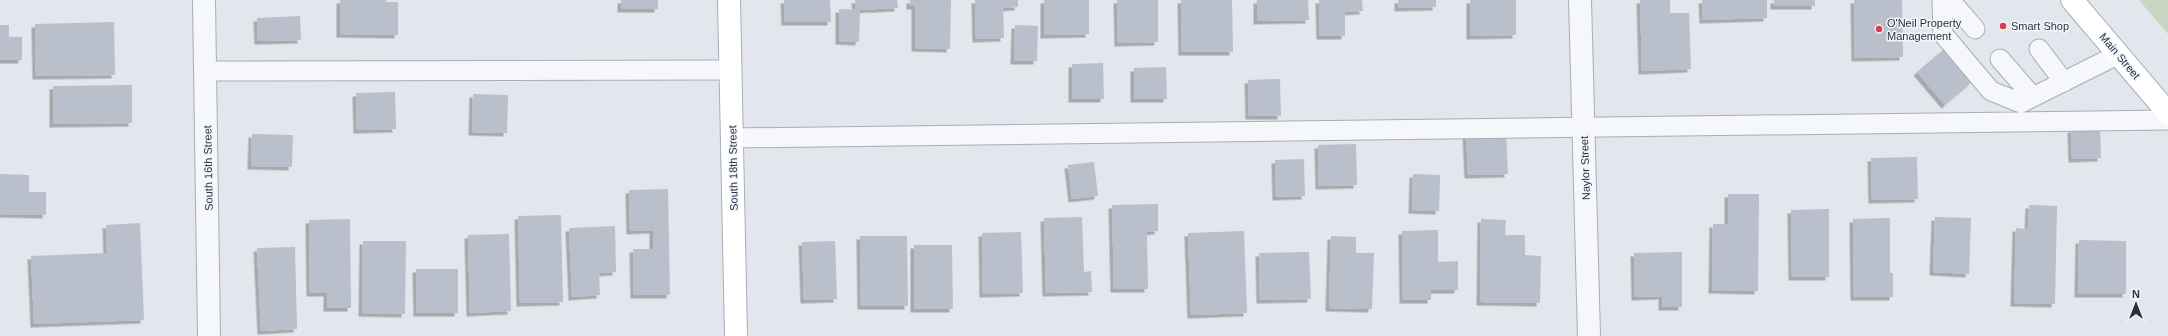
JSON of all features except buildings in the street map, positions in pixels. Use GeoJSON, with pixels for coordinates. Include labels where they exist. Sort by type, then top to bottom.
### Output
{"type":"FeatureCollection","features":[{"type":"Feature","properties":{"kind":"main road","name":"South 18th Street"},"geometry":{"type":"LineString","coordinates":[[728,0],[729,70],[733,138],[736,336]]}},
{"type":"Feature","properties":{"kind":"main road","name":"Main Street"},"geometry":{"type":"LineString","coordinates":[[2072,0],[2168,113]]}},
{"type":"Feature","properties":{"kind":"street","name":"South 16th Street"},"geometry":{"type":"LineString","coordinates":[[204,0],[207,71],[209,336]]}},
{"type":"Feature","properties":{"kind":"street","name":"Naylor Street"},"geometry":{"type":"LineString","coordinates":[[1580,0],[1589,336]]}},
{"type":"Feature","properties":{"kind":"lane"},"geometry":{"type":"LineString","coordinates":[[1942,0],[1943,34],[1991,91],[2021,103],[2119,54]]}},
{"type":"Feature","properties":{"kind":"lane"},"geometry":{"type":"LineString","coordinates":[[1950,0],[1975,29]]}},
{"type":"Feature","properties":{"kind":"lane"},"geometry":{"type":"LineString","coordinates":[[2039,49],[2064,82]]}},
{"type":"Feature","properties":{"kind":"lane"},"geometry":{"type":"LineString","coordinates":[[2000,59],[2033,98]]}},
{"type":"Feature","properties":{"kind":"lane"},"geometry":{"type":"LineString","coordinates":[[207,71],[729,70]]}},
{"type":"Feature","properties":{"kind":"lane"},"geometry":{"type":"LineString","coordinates":[[733,138],[2168,120]]}},
{"type":"Feature","properties":{"kind":"green space"},"geometry":{"type":"Polygon","coordinates":[[[2139,0],[2168,0],[2168,34],[2139,0]]]}},
{"type":"Feature","properties":{"kind":"place","name":"Smart Shop"},"geometry":{"type":"Point","coordinates":[2003,26]}},
{"type":"Feature","properties":{"kind":"place","name":"O'Neil Property Management"},"geometry":{"type":"Point","coordinates":[1879,29]}}]}
